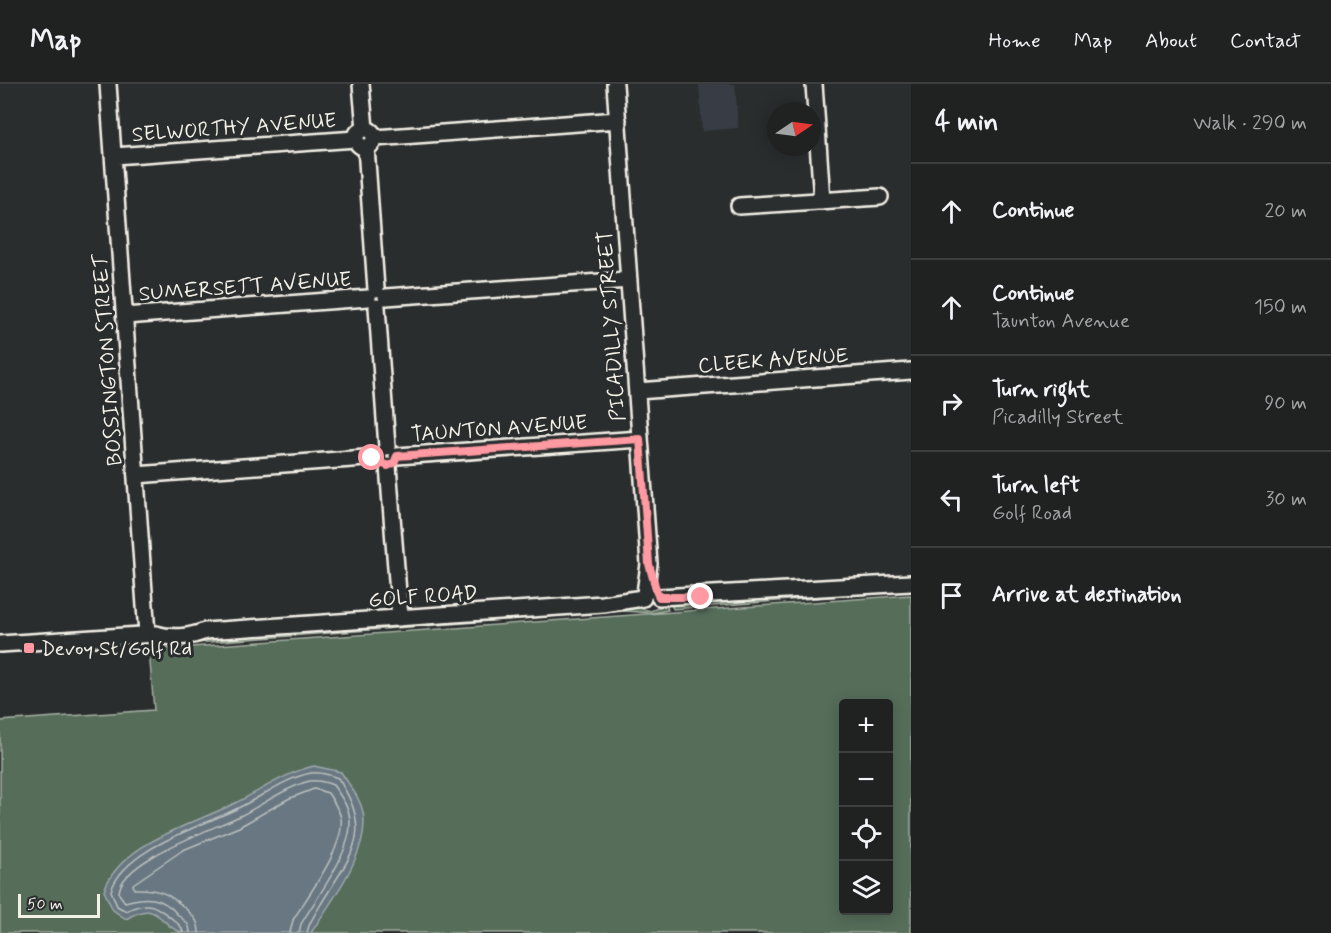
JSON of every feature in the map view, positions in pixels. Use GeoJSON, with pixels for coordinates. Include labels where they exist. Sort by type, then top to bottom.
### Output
{"type":"FeatureCollection","features":[{"type":"Feature","properties":{"kind":"street","name":"BOSSINGTON STREET"},"geometry":{"type":"LineString","coordinates":[[108,84],[136,475],[152,634]]}},
{"type":"Feature","properties":{"kind":"street"},"geometry":{"type":"LineString","coordinates":[[361,84],[400,618]]}},
{"type":"Feature","properties":{"kind":"street","name":"PICADILLY STREET"},"geometry":{"type":"LineString","coordinates":[[615,84],[651,595]]}},
{"type":"Feature","properties":{"kind":"street"},"geometry":{"type":"LineString","coordinates":[[814,84],[822,201]]}},
{"type":"Feature","properties":{"kind":"street","name":"SELWORTHY AVENUE"},"geometry":{"type":"LineString","coordinates":[[114,156],[618,120]]}},
{"type":"Feature","properties":{"kind":"street"},"geometry":{"type":"LineString","coordinates":[[739,206],[880,196]]}},
{"type":"Feature","properties":{"kind":"street","name":"SUMERSETT AVENUE"},"geometry":{"type":"LineString","coordinates":[[125,315],[629,280]]}},
{"type":"Feature","properties":{"kind":"street","name":"CLEEK AVENUE"},"geometry":{"type":"LineString","coordinates":[[638,391],[911,371]]}},
{"type":"Feature","properties":{"kind":"street","name":"TAUNTON AVENUE"},"geometry":{"type":"LineString","coordinates":[[136,475],[640,439]]}},
{"type":"Feature","properties":{"kind":"street","name":"GOLF ROAD"},"geometry":{"type":"LineString","coordinates":[[0,644],[152,634],[166,637],[196,635],[205,631],[400,618],[651,595],[701,597],[908,582]]}},
{"type":"Feature","properties":{"kind":"shaded area"},"geometry":{"type":"Polygon","coordinates":[[[699,84],[735,84],[738,128],[702,131],[699,84]]]}},
{"type":"Feature","properties":{"kind":"green space"},"geometry":{"type":"Polygon","coordinates":[[[893,590],[893,592],[673,609],[671,604],[893,590]]]}},
{"type":"Feature","properties":{"kind":"green space"},"geometry":{"type":"Polygon","coordinates":[[[911,595],[911,933],[0,933],[0,721],[154,710],[149,650],[911,595]]]}},
{"type":"Feature","properties":{"kind":"green space"},"geometry":{"type":"Polygon","coordinates":[[[666,604],[668,610],[653,613],[625,611],[155,646],[155,641],[630,606],[651,611],[666,604]]]}},
{"type":"Feature","properties":{"kind":"water"},"geometry":{"type":"Polygon","coordinates":[[[314,766],[341,772],[359,801],[363,812],[364,827],[361,843],[348,875],[311,933],[185,933],[169,926],[153,912],[137,913],[126,919],[113,910],[104,891],[112,875],[140,848],[282,778],[314,766]]]}},
{"type":"Feature","properties":{"kind":"place","name":"Devoy St/Golf Rd"},"geometry":{"type":"Point","coordinates":[29,648]}},
{"type":"Feature","properties":{"kind":"route"},"geometry":{"type":"LineString","coordinates":[[372,458],[379,457],[381,463],[388,466],[394,463],[397,456],[640,439],[649,564],[657,593],[659,597],[701,597]]}}]}
